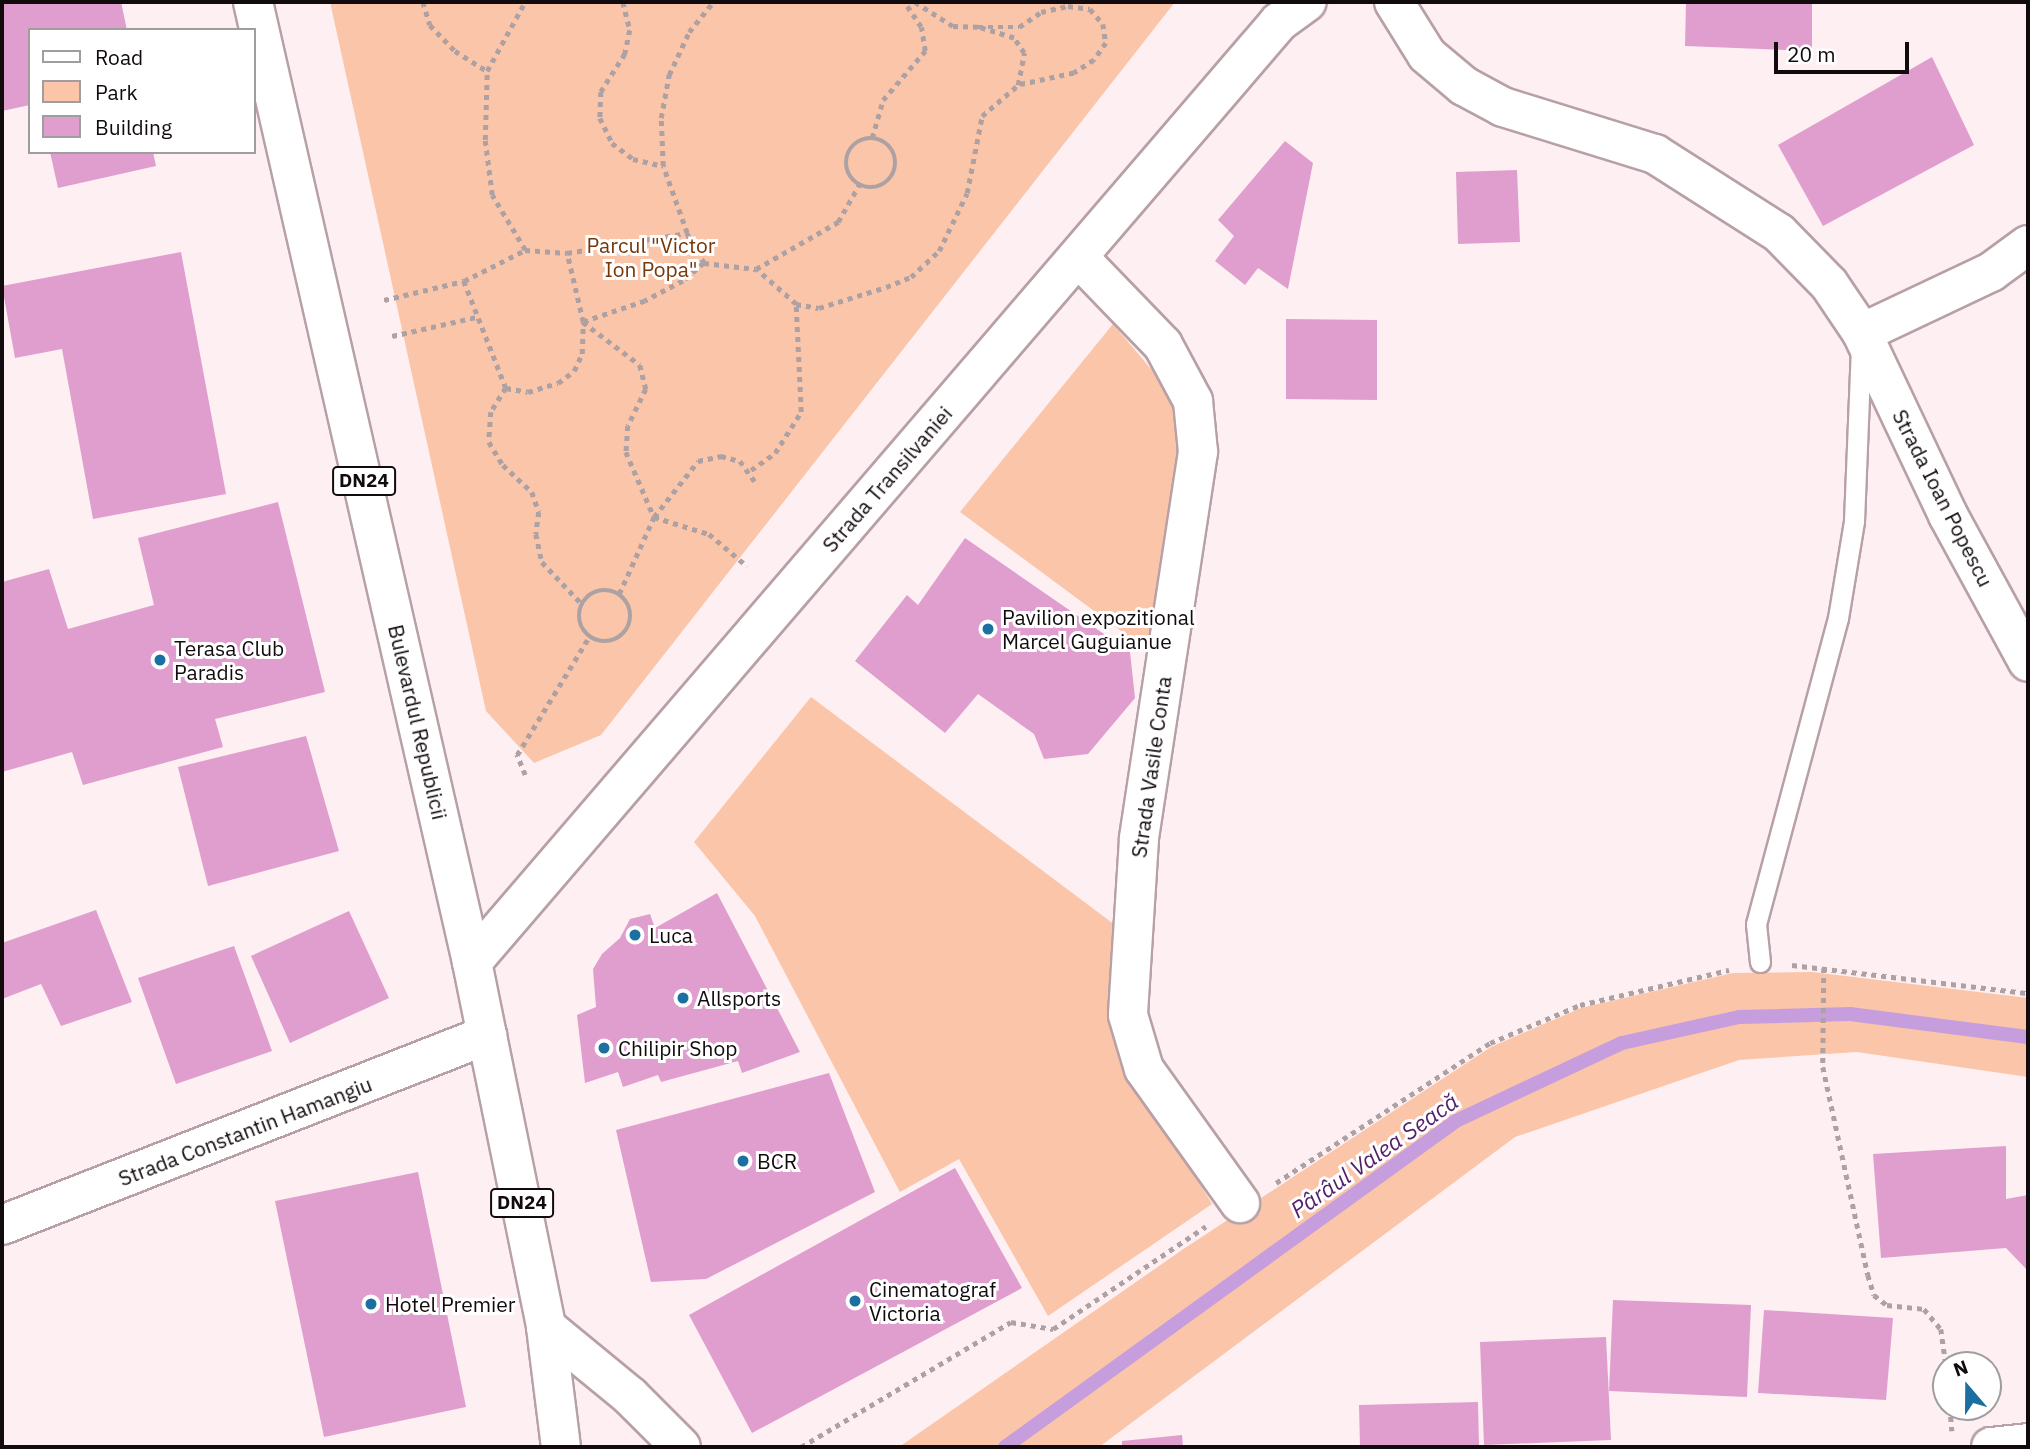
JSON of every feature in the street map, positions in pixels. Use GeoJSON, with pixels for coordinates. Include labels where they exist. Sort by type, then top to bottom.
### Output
{"type":"FeatureCollection","features":[{"type":"Feature","properties":{"kind":"street","name":"Bulevardul Republicii"},"geometry":{"type":"LineString","coordinates":[[253,2],[472,962],[546,1327],[561,1447]]}},
{"type":"Feature","properties":{"kind":"street","name":"Strada Transilvaniei"},"geometry":{"type":"LineString","coordinates":[[472,962],[1279,22],[1307,2]]}},
{"type":"Feature","properties":{"kind":"street","name":"Strada Ioan Popescu"},"geometry":{"type":"LineString","coordinates":[[1394,2],[1427,55],[1464,86],[1503,107],[1655,154],[1727,195],[1779,233],[1829,284],[1862,333],[1948,515],[2028,662]]}},
{"type":"Feature","properties":{"kind":"street"},"geometry":{"type":"LineString","coordinates":[[1862,333],[1991,272],[2028,246]]}},
{"type":"Feature","properties":{"kind":"street","name":"Strada Vasile Conta"},"geometry":{"type":"LineString","coordinates":[[1079,258],[1163,345],[1194,401],[1198,452],[1139,839],[1128,1015],[1144,1069],[1240,1203]]}},
{"type":"Feature","properties":{"kind":"street","name":"Strada Constantin Hamangiu"},"geometry":{"type":"LineString","coordinates":[[2,1225],[487,1035]]}},
{"type":"Feature","properties":{"kind":"street"},"geometry":{"type":"LineString","coordinates":[[546,1327],[630,1396],[681,1447]]}},
{"type":"Feature","properties":{"kind":"street"},"geometry":{"type":"LineString","coordinates":[[1991,1447],[2028,1443]]}},
{"type":"Feature","properties":{"kind":"lane"},"geometry":{"type":"LineString","coordinates":[[1759,962],[1756,924],[1838,618],[1854,521],[1862,333]]}},
{"type":"Feature","properties":{"kind":"path"},"geometry":{"type":"LineString","coordinates":[[423,2],[430,25],[455,51],[487,71]]}},
{"type":"Feature","properties":{"kind":"path"},"geometry":{"type":"LineString","coordinates":[[525,2],[487,71],[485,140],[492,195],[525,250]]}},
{"type":"Feature","properties":{"kind":"path"},"geometry":{"type":"LineString","coordinates":[[623,2],[630,30],[625,54],[601,92],[600,118],[612,143],[633,159],[663,166]]}},
{"type":"Feature","properties":{"kind":"path"},"geometry":{"type":"LineString","coordinates":[[704,262],[687,233],[663,166],[661,118],[669,75],[689,32],[713,2]]}},
{"type":"Feature","properties":{"kind":"path"},"geometry":{"type":"LineString","coordinates":[[872,138],[883,100],[925,51],[921,27],[904,2]]}},
{"type":"Feature","properties":{"kind":"path"},"geometry":{"type":"LineString","coordinates":[[583,322],[645,301],[683,281],[704,262],[756,269],[796,304],[819,308],[886,288],[911,276],[939,251],[967,193],[982,116],[1018,85],[1051,80],[1094,60],[1106,43],[1103,24],[1090,9],[1068,6],[1041,12],[1019,27],[953,26],[915,2]]}},
{"type":"Feature","properties":{"kind":"path"},"geometry":{"type":"LineString","coordinates":[[978,27],[1014,38],[1024,53],[1018,85]]}},
{"type":"Feature","properties":{"kind":"path"},"geometry":{"type":"LineString","coordinates":[[872,138],[893,150],[895,174],[875,188],[859,185],[848,173],[847,156],[856,143],[872,138]]}},
{"type":"Feature","properties":{"kind":"path"},"geometry":{"type":"LineString","coordinates":[[756,269],[838,222],[859,185]]}},
{"type":"Feature","properties":{"kind":"path"},"geometry":{"type":"LineString","coordinates":[[384,300],[464,281],[525,250],[567,254],[687,233]]}},
{"type":"Feature","properties":{"kind":"path"},"geometry":{"type":"LineString","coordinates":[[506,388],[528,392],[574,371],[582,354],[583,322],[567,254]]}},
{"type":"Feature","properties":{"kind":"path"},"geometry":{"type":"LineString","coordinates":[[464,281],[506,388]]}},
{"type":"Feature","properties":{"kind":"path"},"geometry":{"type":"LineString","coordinates":[[751,470],[775,453],[801,412],[796,304]]}},
{"type":"Feature","properties":{"kind":"path"},"geometry":{"type":"LineString","coordinates":[[392,336],[476,317]]}},
{"type":"Feature","properties":{"kind":"path"},"geometry":{"type":"LineString","coordinates":[[583,322],[640,365],[646,389],[628,426],[625,452],[654,517],[709,534],[747,566]]}},
{"type":"Feature","properties":{"kind":"path"},"geometry":{"type":"LineString","coordinates":[[506,388],[491,412],[489,442],[503,466],[531,492],[539,512],[536,534],[542,562],[582,604]]}},
{"type":"Feature","properties":{"kind":"path"},"geometry":{"type":"LineString","coordinates":[[619,594],[654,517],[698,461],[721,456],[751,470],[756,483]]}},
{"type":"Feature","properties":{"kind":"path"},"geometry":{"type":"LineString","coordinates":[[602,590],[619,594],[630,607],[626,631],[604,642],[589,637],[578,617],[582,604],[602,590]]}},
{"type":"Feature","properties":{"kind":"path"},"geometry":{"type":"LineString","coordinates":[[525,775],[517,755],[589,637]]}},
{"type":"Feature","properties":{"kind":"path"},"geometry":{"type":"LineString","coordinates":[[801,1447],[1011,1322],[1053,1329],[1240,1203],[1490,1043],[1580,1005],[1759,962],[2028,993]]}},
{"type":"Feature","properties":{"kind":"path"},"geometry":{"type":"LineString","coordinates":[[1824,968],[1823,1067],[1874,1295],[1902,1310],[1924,1309],[1941,1329],[1944,1351]]}},
{"type":"Feature","properties":{"kind":"green space","name":"Parcul \"Victor Ion Popa\""},"geometry":{"type":"Polygon","coordinates":[[[330,2],[1175,2],[601,735],[534,763],[486,711],[330,2]]]}},
{"type":"Feature","properties":{"kind":"green space"},"geometry":{"type":"Polygon","coordinates":[[[1113,324],[1172,394],[1180,456],[1151,653],[960,512],[1113,324]]]}},
{"type":"Feature","properties":{"kind":"green space"},"geometry":{"type":"Polygon","coordinates":[[[811,697],[1119,928],[1133,1074],[1212,1204],[1048,1316],[959,1159],[900,1192],[755,916],[694,842],[811,697]]]}},
{"type":"Feature","properties":{"kind":"green space"},"geometry":{"type":"Polygon","coordinates":[[[1812,972],[2028,998],[2028,1077],[1857,1052],[1739,1060],[1515,1137],[1099,1447],[899,1447],[1182,1250],[1491,1047],[1581,1008],[1733,973],[1812,972]]]}},
{"type":"Feature","properties":{"kind":"building"},"geometry":{"type":"Polygon","coordinates":[[[2,2],[121,2],[127,28],[28,28],[28,105],[2,111],[2,2]]]}},
{"type":"Feature","properties":{"kind":"building"},"geometry":{"type":"Polygon","coordinates":[[[1686,2],[1812,2],[1812,51],[1685,46],[1686,2]]]}},
{"type":"Feature","properties":{"kind":"building"},"geometry":{"type":"Polygon","coordinates":[[[1932,57],[1974,145],[1823,226],[1778,145],[1932,57]]]}},
{"type":"Feature","properties":{"kind":"building"},"geometry":{"type":"Polygon","coordinates":[[[1285,141],[1313,163],[1288,289],[1258,268],[1245,285],[1215,261],[1234,236],[1218,220],[1285,141]]]}},
{"type":"Feature","properties":{"kind":"building"},"geometry":{"type":"Polygon","coordinates":[[[50,154],[153,154],[156,166],[58,188],[50,154]]]}},
{"type":"Feature","properties":{"kind":"building"},"geometry":{"type":"Polygon","coordinates":[[[1517,170],[1520,242],[1458,244],[1456,172],[1517,170]]]}},
{"type":"Feature","properties":{"kind":"building"},"geometry":{"type":"Polygon","coordinates":[[[181,252],[226,494],[93,519],[62,349],[15,358],[2,286],[181,252]]]}},
{"type":"Feature","properties":{"kind":"building"},"geometry":{"type":"Polygon","coordinates":[[[1286,319],[1377,320],[1377,400],[1286,399],[1286,319]]]}},
{"type":"Feature","properties":{"kind":"building","name":"Terasa Club Paradis"},"geometry":{"type":"Polygon","coordinates":[[[278,502],[325,692],[215,719],[223,747],[83,785],[72,752],[2,772],[2,582],[49,569],[68,629],[154,605],[138,538],[278,502]]]}},
{"type":"Feature","properties":{"kind":"building","name":"Pavilion expozitional Marcel Guguianue"},"geometry":{"type":"Polygon","coordinates":[[[965,538],[1130,652],[1135,698],[1088,754],[1044,759],[1034,734],[978,694],[945,733],[855,661],[907,595],[918,605],[965,538]]]}},
{"type":"Feature","properties":{"kind":"building"},"geometry":{"type":"Polygon","coordinates":[[[306,736],[339,851],[208,886],[178,767],[306,736]]]}},
{"type":"Feature","properties":{"kind":"building","name":"Allsports"},"geometry":{"type":"Polygon","coordinates":[[[717,893],[800,1052],[742,1073],[738,1061],[661,1082],[658,1075],[623,1087],[618,1072],[585,1083],[577,1015],[596,1007],[593,969],[602,954],[620,938],[630,919],[650,914],[655,928],[717,893]]]}},
{"type":"Feature","properties":{"kind":"building"},"geometry":{"type":"Polygon","coordinates":[[[96,910],[132,1002],[61,1026],[41,984],[2,999],[2,943],[96,910]]]}},
{"type":"Feature","properties":{"kind":"building"},"geometry":{"type":"Polygon","coordinates":[[[349,911],[389,998],[290,1043],[251,956],[349,911]]]}},
{"type":"Feature","properties":{"kind":"building"},"geometry":{"type":"Polygon","coordinates":[[[234,946],[272,1051],[176,1084],[138,978],[234,946]]]}},
{"type":"Feature","properties":{"kind":"building","name":"BCR"},"geometry":{"type":"Polygon","coordinates":[[[829,1073],[875,1192],[706,1279],[651,1282],[616,1130],[829,1073]]]}},
{"type":"Feature","properties":{"kind":"building"},"geometry":{"type":"Polygon","coordinates":[[[2006,1146],[2006,1199],[2028,1195],[2028,1271],[2006,1248],[1881,1258],[1873,1154],[2006,1146]]]}},
{"type":"Feature","properties":{"kind":"building","name":"Cinematograf Victoria"},"geometry":{"type":"Polygon","coordinates":[[[955,1168],[1022,1288],[752,1433],[689,1315],[955,1168]]]}},
{"type":"Feature","properties":{"kind":"building","name":"Hotel Premier"},"geometry":{"type":"Polygon","coordinates":[[[418,1172],[466,1407],[324,1437],[275,1201],[418,1172]]]}},
{"type":"Feature","properties":{"kind":"building"},"geometry":{"type":"Polygon","coordinates":[[[1613,1300],[1751,1305],[1747,1397],[1609,1391],[1613,1300]]]}},
{"type":"Feature","properties":{"kind":"building"},"geometry":{"type":"Polygon","coordinates":[[[1764,1310],[1893,1318],[1886,1400],[1758,1393],[1764,1310]]]}},
{"type":"Feature","properties":{"kind":"building"},"geometry":{"type":"Polygon","coordinates":[[[1606,1337],[1611,1440],[1484,1445],[1480,1342],[1606,1337]]]}},
{"type":"Feature","properties":{"kind":"building"},"geometry":{"type":"Polygon","coordinates":[[[1478,1402],[1479,1447],[1360,1447],[1359,1405],[1478,1402]]]}},
{"type":"Feature","properties":{"kind":"building"},"geometry":{"type":"Polygon","coordinates":[[[1182,1435],[1183,1447],[1122,1447],[1122,1441],[1182,1435]]]}},
{"type":"Feature","properties":{"kind":"waterway","name":"Pârâul Valea Seacă"},"geometry":{"type":"LineString","coordinates":[[1005,1447],[1456,1121],[1622,1043],[1739,1017],[1850,1014],[2028,1037]]}},
{"type":"Feature","properties":{"kind":"place","name":"Pavilion expozitional Marcel Guguianue"},"geometry":{"type":"Point","coordinates":[988,629]}},
{"type":"Feature","properties":{"kind":"place","name":"Terasa Club Paradis"},"geometry":{"type":"Point","coordinates":[160,660]}},
{"type":"Feature","properties":{"kind":"place","name":"Luca"},"geometry":{"type":"Point","coordinates":[635,935]}},
{"type":"Feature","properties":{"kind":"place","name":"Allsports"},"geometry":{"type":"Point","coordinates":[683,998]}},
{"type":"Feature","properties":{"kind":"place","name":"Chilipir Shop"},"geometry":{"type":"Point","coordinates":[604,1048]}},
{"type":"Feature","properties":{"kind":"place","name":"BCR"},"geometry":{"type":"Point","coordinates":[743,1161]}},
{"type":"Feature","properties":{"kind":"place","name":"Cinematograf Victoria"},"geometry":{"type":"Point","coordinates":[855,1301]}},
{"type":"Feature","properties":{"kind":"place","name":"Hotel Premier"},"geometry":{"type":"Point","coordinates":[371,1304]}}]}
